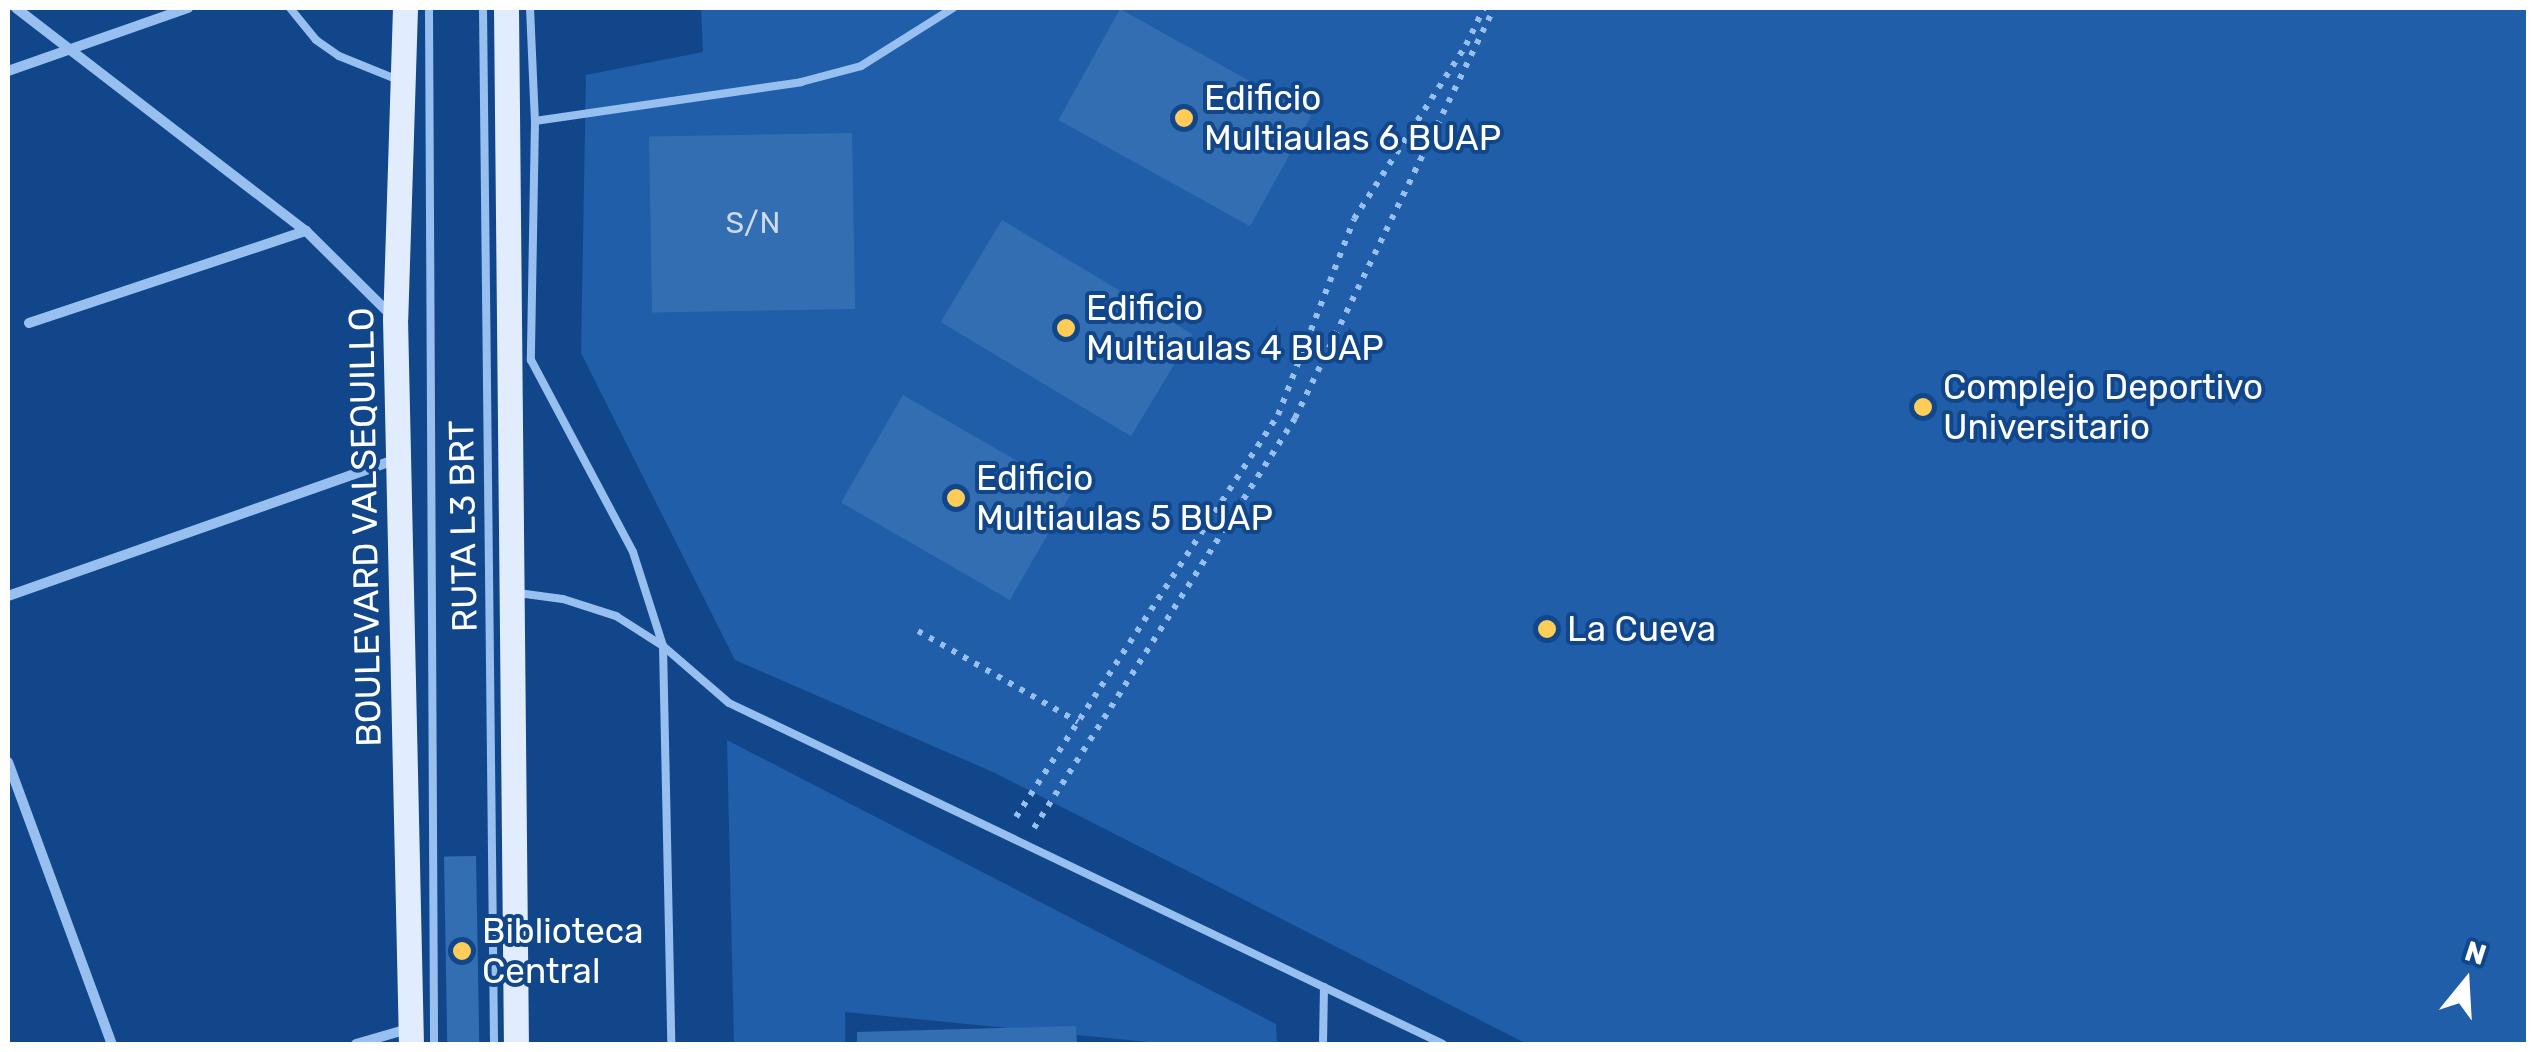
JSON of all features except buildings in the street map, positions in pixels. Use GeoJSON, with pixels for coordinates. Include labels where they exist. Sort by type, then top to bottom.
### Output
{"type":"FeatureCollection","features":[{"type":"Feature","properties":{"kind":"main road","name":"BOULEVARD VALSEQUILLO"},"geometry":{"type":"LineString","coordinates":[[406,8],[395,318],[411,1036]]}},
{"type":"Feature","properties":{"kind":"main road"},"geometry":{"type":"LineString","coordinates":[[506,8],[516,1044]]}},
{"type":"Feature","properties":{"kind":"street"},"geometry":{"type":"LineString","coordinates":[[16,8],[306,231],[395,318]]}},
{"type":"Feature","properties":{"kind":"street"},"geometry":{"type":"LineString","coordinates":[[8,71],[188,8]]}},
{"type":"Feature","properties":{"kind":"street"},"geometry":{"type":"LineString","coordinates":[[29,323],[306,231]]}},
{"type":"Feature","properties":{"kind":"street"},"geometry":{"type":"LineString","coordinates":[[8,596],[397,458]]}},
{"type":"Feature","properties":{"kind":"street"},"geometry":{"type":"LineString","coordinates":[[8,762],[112,1044]]}},
{"type":"Feature","properties":{"kind":"street"},"geometry":{"type":"LineString","coordinates":[[356,1044],[411,1036]]}},
{"type":"Feature","properties":{"kind":"lane"},"geometry":{"type":"LineString","coordinates":[[290,8],[316,40],[339,56],[403,82]]}},
{"type":"Feature","properties":{"kind":"lane"},"geometry":{"type":"LineString","coordinates":[[429,8],[434,1044]]}},
{"type":"Feature","properties":{"kind":"lane","name":"RUTA L3 BRT"},"geometry":{"type":"LineString","coordinates":[[483,8],[494,1044]]}},
{"type":"Feature","properties":{"kind":"lane"},"geometry":{"type":"LineString","coordinates":[[530,8],[535,121],[531,360],[633,552],[664,646],[671,1044]]}},
{"type":"Feature","properties":{"kind":"lane"},"geometry":{"type":"LineString","coordinates":[[535,121],[801,82],[862,66],[954,8]]}},
{"type":"Feature","properties":{"kind":"lane"},"geometry":{"type":"LineString","coordinates":[[512,592],[564,599],[616,616],[664,646],[729,703],[1443,1044]]}},
{"type":"Feature","properties":{"kind":"lane"},"geometry":{"type":"LineString","coordinates":[[1324,987],[1324,1044]]}},
{"type":"Feature","properties":{"kind":"path"},"geometry":{"type":"LineString","coordinates":[[1004,836],[1278,415],[1354,219],[1466,46],[1484,8]]}},
{"type":"Feature","properties":{"kind":"path"},"geometry":{"type":"LineString","coordinates":[[1023,846],[1294,418],[1494,8]]}},
{"type":"Feature","properties":{"kind":"path"},"geometry":{"type":"LineString","coordinates":[[918,631],[1078,722]]}},
{"type":"Feature","properties":{"kind":"shaded area","name":"Complejo Deportivo Universitario"},"geometry":{"type":"Polygon","coordinates":[[[701,8],[2528,8],[2528,1044],[1527,1044],[995,773],[735,660],[581,353],[586,75],[703,52],[701,8]]]}},
{"type":"Feature","properties":{"kind":"shaded area"},"geometry":{"type":"Polygon","coordinates":[[[727,740],[1276,1024],[1277,1044],[1169,1044],[845,1012],[845,1044],[734,1044],[727,740]]]}},
{"type":"Feature","properties":{"kind":"place","name":"Edificio Multiaulas 6 BUAP"},"geometry":{"type":"Point","coordinates":[1184,118]}},
{"type":"Feature","properties":{"kind":"place","name":"Edificio Multiaulas 4 BUAP"},"geometry":{"type":"Point","coordinates":[1066,328]}},
{"type":"Feature","properties":{"kind":"place","name":"Complejo Deportivo Universitario"},"geometry":{"type":"Point","coordinates":[1923,407]}},
{"type":"Feature","properties":{"kind":"place","name":"Edificio Multiaulas 5 BUAP"},"geometry":{"type":"Point","coordinates":[956,498]}},
{"type":"Feature","properties":{"kind":"place","name":"La Cueva"},"geometry":{"type":"Point","coordinates":[1547,629]}},
{"type":"Feature","properties":{"kind":"place","name":"Biblioteca Central"},"geometry":{"type":"Point","coordinates":[462,951]}}]}
